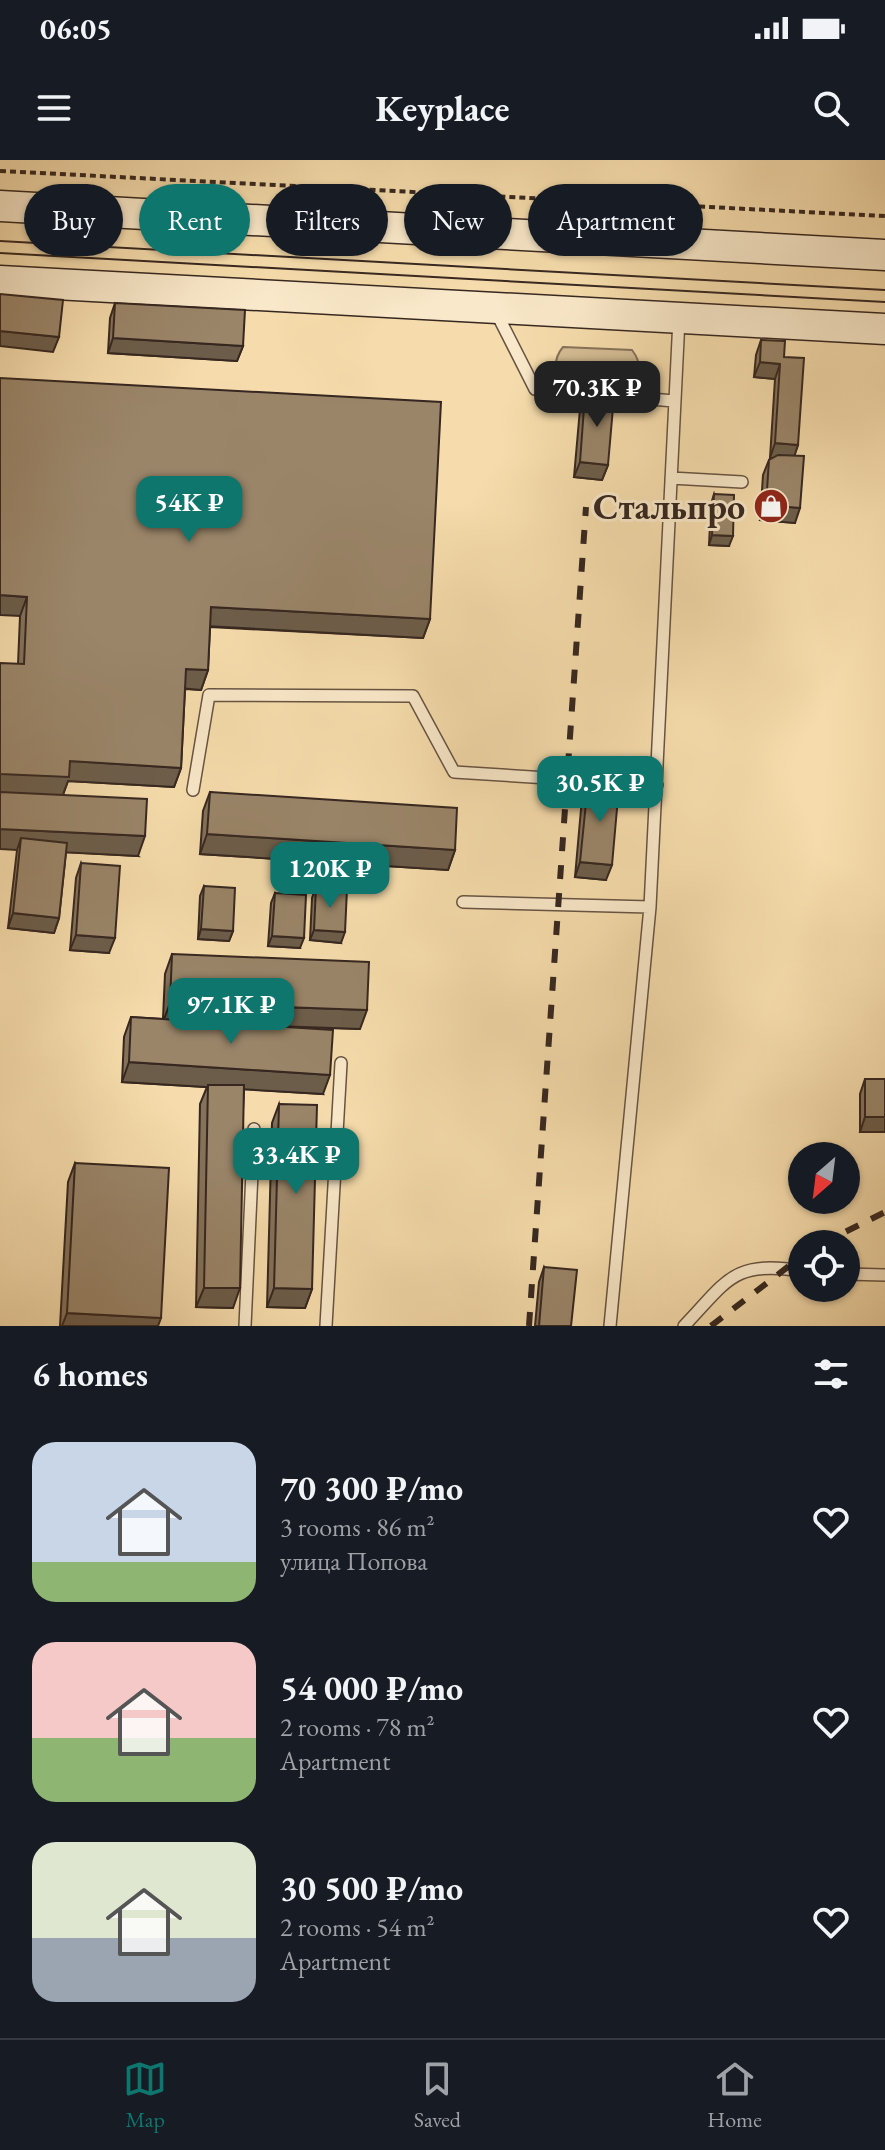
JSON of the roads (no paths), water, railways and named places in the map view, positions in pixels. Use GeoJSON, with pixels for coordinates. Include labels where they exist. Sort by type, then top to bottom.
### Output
{"type":"FeatureCollection","features":[{"type":"Feature","properties":{"kind":"main road"},"geometry":{"type":"LineString","coordinates":[[0,206],[885,255]]}},
{"type":"Feature","properties":{"kind":"main road"},"geometry":{"type":"LineString","coordinates":[[0,281],[885,329]]}},
{"type":"Feature","properties":{"kind":"lane"},"geometry":{"type":"LineString","coordinates":[[494,308],[535,389],[674,401]]}},
{"type":"Feature","properties":{"kind":"lane"},"geometry":{"type":"LineString","coordinates":[[610,1326],[650,907],[679,318]]}},
{"type":"Feature","properties":{"kind":"lane"},"geometry":{"type":"LineString","coordinates":[[671,478],[742,482]]}},
{"type":"Feature","properties":{"kind":"lane"},"geometry":{"type":"LineString","coordinates":[[193,790],[209,695],[413,696],[454,772],[657,785]]}},
{"type":"Feature","properties":{"kind":"lane"},"geometry":{"type":"LineString","coordinates":[[463,902],[650,907]]}},
{"type":"Feature","properties":{"kind":"lane"},"geometry":{"type":"LineString","coordinates":[[326,1326],[341,1063]]}},
{"type":"Feature","properties":{"kind":"lane"},"geometry":{"type":"LineString","coordinates":[[245,1326],[254,1129]]}},
{"type":"Feature","properties":{"kind":"lane"},"geometry":{"type":"LineString","coordinates":[[684,1326],[735,1273],[756,1267],[788,1270]]}},
{"type":"Feature","properties":{"kind":"lane"},"geometry":{"type":"LineString","coordinates":[[860,1274],[885,1275]]}},
{"type":"Feature","properties":{"kind":"tram line"},"geometry":{"type":"LineString","coordinates":[[0,241],[885,290]]}},
{"type":"Feature","properties":{"kind":"tram line"},"geometry":{"type":"LineString","coordinates":[[0,253],[885,302]]}},
{"type":"Feature","properties":{"kind":"railway"},"geometry":{"type":"LineString","coordinates":[[529,1326],[586,507]]}},
{"type":"Feature","properties":{"kind":"railway"},"geometry":{"type":"LineString","coordinates":[[849,1230],[885,1212]]}},
{"type":"Feature","properties":{"kind":"railway"},"geometry":{"type":"LineString","coordinates":[[711,1326],[788,1267]]}},
{"type":"Feature","properties":{"kind":"place","name":"Стальпро"},"geometry":{"type":"Point","coordinates":[771,506]}}]}
